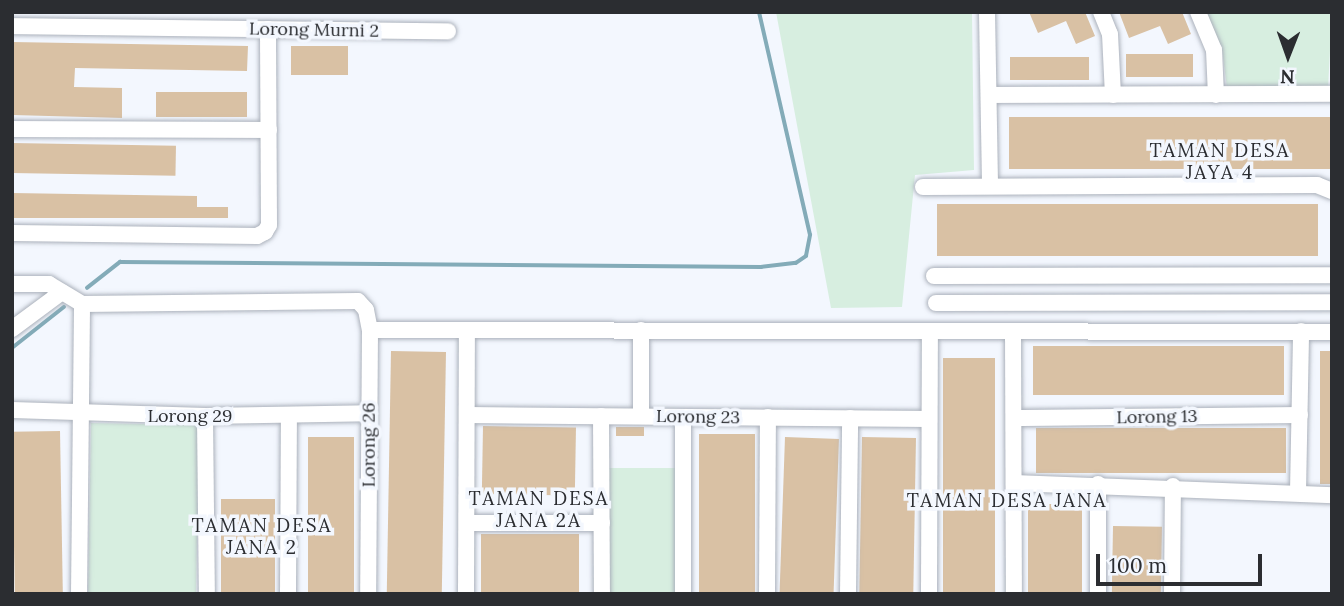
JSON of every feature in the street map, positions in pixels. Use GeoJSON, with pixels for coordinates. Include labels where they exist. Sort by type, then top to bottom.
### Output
{"type":"FeatureCollection","features":[{"type":"Feature","properties":{"kind":"street"},"geometry":{"type":"LineString","coordinates":[[12,233],[257,236],[265,232],[269,225],[269,130],[261,29],[254,12]]}},
{"type":"Feature","properties":{"kind":"street"},"geometry":{"type":"LineString","coordinates":[[988,12],[990,186]]}},
{"type":"Feature","properties":{"kind":"street"},"geometry":{"type":"LineString","coordinates":[[1101,12],[1110,34],[1112,95]]}},
{"type":"Feature","properties":{"kind":"street"},"geometry":{"type":"LineString","coordinates":[[1198,12],[1214,50],[1216,95]]}},
{"type":"Feature","properties":{"kind":"street","name":"Lorong Murni 2"},"geometry":{"type":"LineString","coordinates":[[12,26],[448,32]]}},
{"type":"Feature","properties":{"kind":"street"},"geometry":{"type":"LineString","coordinates":[[989,95],[1332,94]]}},
{"type":"Feature","properties":{"kind":"street"},"geometry":{"type":"LineString","coordinates":[[12,129],[269,130]]}},
{"type":"Feature","properties":{"kind":"street"},"geometry":{"type":"LineString","coordinates":[[923,187],[1317,185],[1332,191]]}},
{"type":"Feature","properties":{"kind":"street"},"geometry":{"type":"LineString","coordinates":[[934,276],[1332,275]]}},
{"type":"Feature","properties":{"kind":"street"},"geometry":{"type":"LineString","coordinates":[[12,284],[49,284],[82,304],[79,594]]}},
{"type":"Feature","properties":{"kind":"street"},"geometry":{"type":"LineString","coordinates":[[12,329],[62,292]]}},
{"type":"Feature","properties":{"kind":"street","name":"Lorong 26"},"geometry":{"type":"LineString","coordinates":[[82,304],[358,301],[366,310],[370,330],[368,594]]}},
{"type":"Feature","properties":{"kind":"street"},"geometry":{"type":"LineString","coordinates":[[936,303],[1332,302]]}},
{"type":"Feature","properties":{"kind":"street"},"geometry":{"type":"LineString","coordinates":[[370,330],[1331,329]]}},
{"type":"Feature","properties":{"kind":"street"},"geometry":{"type":"LineString","coordinates":[[466,594],[467,330]]}},
{"type":"Feature","properties":{"kind":"street"},"geometry":{"type":"LineString","coordinates":[[641,330],[641,416]]}},
{"type":"Feature","properties":{"kind":"street"},"geometry":{"type":"LineString","coordinates":[[929,594],[930,331]]}},
{"type":"Feature","properties":{"kind":"street"},"geometry":{"type":"LineString","coordinates":[[1013,331],[1014,594]]}},
{"type":"Feature","properties":{"kind":"street"},"geometry":{"type":"LineString","coordinates":[[1298,492],[1301,331]]}},
{"type":"Feature","properties":{"kind":"street","name":"Lorong 29"},"geometry":{"type":"LineString","coordinates":[[12,410],[205,416],[369,413]]}},
{"type":"Feature","properties":{"kind":"street","name":"Lorong 23"},"geometry":{"type":"LineString","coordinates":[[467,415],[929,419]]}},
{"type":"Feature","properties":{"kind":"street","name":"Lorong 13"},"geometry":{"type":"LineString","coordinates":[[1015,418],[1300,415]]}},
{"type":"Feature","properties":{"kind":"street"},"geometry":{"type":"LineString","coordinates":[[205,416],[206,594]]}},
{"type":"Feature","properties":{"kind":"street"},"geometry":{"type":"LineString","coordinates":[[288,594],[289,416]]}},
{"type":"Feature","properties":{"kind":"street"},"geometry":{"type":"LineString","coordinates":[[601,416],[601,594]]}},
{"type":"Feature","properties":{"kind":"street"},"geometry":{"type":"LineString","coordinates":[[683,417],[683,594]]}},
{"type":"Feature","properties":{"kind":"street"},"geometry":{"type":"LineString","coordinates":[[767,594],[768,417]]}},
{"type":"Feature","properties":{"kind":"street"},"geometry":{"type":"LineString","coordinates":[[848,594],[849,418]]}},
{"type":"Feature","properties":{"kind":"street"},"geometry":{"type":"LineString","coordinates":[[1015,483],[1172,486],[1332,495]]}},
{"type":"Feature","properties":{"kind":"street"},"geometry":{"type":"LineString","coordinates":[[1098,484],[1098,594]]}},
{"type":"Feature","properties":{"kind":"street"},"geometry":{"type":"LineString","coordinates":[[1172,486],[1172,594]]}},
{"type":"Feature","properties":{"kind":"street"},"geometry":{"type":"LineString","coordinates":[[467,523],[602,523]]}},
{"type":"Feature","properties":{"kind":"green space"},"geometry":{"type":"Polygon","coordinates":[[[776,12],[972,12],[974,170],[915,175],[902,307],[831,308],[776,12]]]}},
{"type":"Feature","properties":{"kind":"green space"},"geometry":{"type":"Polygon","coordinates":[[[1206,12],[1332,12],[1328,89],[1227,88],[1222,49],[1206,12]]]}},
{"type":"Feature","properties":{"kind":"green space"},"geometry":{"type":"Polygon","coordinates":[[[91,423],[199,425],[196,594],[88,594],[91,423]]]}},
{"type":"Feature","properties":{"kind":"green space"},"geometry":{"type":"Polygon","coordinates":[[[606,468],[678,468],[678,594],[606,594],[606,468]]]}},
{"type":"Feature","properties":{"kind":"building"},"geometry":{"type":"Polygon","coordinates":[[[1029,12],[1085,12],[1095,36],[1076,44],[1066,21],[1038,33],[1029,12]]]}},
{"type":"Feature","properties":{"kind":"building"},"geometry":{"type":"Polygon","coordinates":[[[1119,12],[1182,12],[1191,34],[1168,44],[1160,26],[1129,38],[1119,12]]]}},
{"type":"Feature","properties":{"kind":"building"},"geometry":{"type":"Polygon","coordinates":[[[12,42],[248,46],[247,71],[75,68],[74,87],[122,88],[122,118],[12,115],[12,42]]]}},
{"type":"Feature","properties":{"kind":"building"},"geometry":{"type":"Polygon","coordinates":[[[291,46],[348,46],[348,75],[291,75],[291,46]]]}},
{"type":"Feature","properties":{"kind":"building"},"geometry":{"type":"Polygon","coordinates":[[[1126,54],[1193,54],[1193,77],[1126,77],[1126,54]]]}},
{"type":"Feature","properties":{"kind":"building"},"geometry":{"type":"Polygon","coordinates":[[[1010,57],[1089,57],[1089,80],[1010,80],[1010,57]]]}},
{"type":"Feature","properties":{"kind":"building"},"geometry":{"type":"Polygon","coordinates":[[[156,92],[247,92],[247,117],[156,117],[156,92]]]}},
{"type":"Feature","properties":{"kind":"building"},"geometry":{"type":"Polygon","coordinates":[[[1009,117],[1332,117],[1332,169],[1009,169],[1009,117]]]}},
{"type":"Feature","properties":{"kind":"building"},"geometry":{"type":"Polygon","coordinates":[[[12,143],[176,146],[175,176],[12,173],[12,143]]]}},
{"type":"Feature","properties":{"kind":"building"},"geometry":{"type":"Polygon","coordinates":[[[12,193],[197,196],[197,207],[228,207],[228,218],[12,218],[12,193]]]}},
{"type":"Feature","properties":{"kind":"building"},"geometry":{"type":"Polygon","coordinates":[[[937,204],[1318,204],[1318,256],[937,256],[937,204]]]}},
{"type":"Feature","properties":{"kind":"building"},"geometry":{"type":"Polygon","coordinates":[[[1033,346],[1284,346],[1284,395],[1033,395],[1033,346]]]}},
{"type":"Feature","properties":{"kind":"building"},"geometry":{"type":"Polygon","coordinates":[[[391,351],[446,352],[442,594],[387,594],[391,351]]]}},
{"type":"Feature","properties":{"kind":"building"},"geometry":{"type":"Polygon","coordinates":[[[1320,351],[1332,351],[1332,484],[1320,484],[1320,351]]]}},
{"type":"Feature","properties":{"kind":"building"},"geometry":{"type":"Polygon","coordinates":[[[943,358],[995,358],[995,594],[943,594],[943,358]]]}},
{"type":"Feature","properties":{"kind":"building"},"geometry":{"type":"Polygon","coordinates":[[[483,426],[576,428],[575,496],[482,494],[483,426]]]}},
{"type":"Feature","properties":{"kind":"building"},"geometry":{"type":"Polygon","coordinates":[[[616,427],[644,427],[644,436],[616,436],[616,427]]]}},
{"type":"Feature","properties":{"kind":"building"},"geometry":{"type":"Polygon","coordinates":[[[1036,428],[1286,428],[1286,473],[1036,473],[1036,428]]]}},
{"type":"Feature","properties":{"kind":"building"},"geometry":{"type":"Polygon","coordinates":[[[60,431],[63,594],[15,594],[12,432],[60,431]]]}},
{"type":"Feature","properties":{"kind":"building"},"geometry":{"type":"Polygon","coordinates":[[[699,434],[755,434],[755,594],[699,594],[699,434]]]}},
{"type":"Feature","properties":{"kind":"building"},"geometry":{"type":"Polygon","coordinates":[[[308,437],[354,437],[354,594],[308,594],[308,437]]]}},
{"type":"Feature","properties":{"kind":"building"},"geometry":{"type":"Polygon","coordinates":[[[785,437],[839,439],[834,594],[780,594],[785,437]]]}},
{"type":"Feature","properties":{"kind":"building"},"geometry":{"type":"Polygon","coordinates":[[[862,437],[916,438],[913,594],[859,594],[862,437]]]}},
{"type":"Feature","properties":{"kind":"building"},"geometry":{"type":"Polygon","coordinates":[[[221,499],[275,499],[275,594],[221,594],[221,499]]]}},
{"type":"Feature","properties":{"kind":"building"},"geometry":{"type":"Polygon","coordinates":[[[1028,504],[1082,504],[1082,594],[1028,594],[1028,504]]]}},
{"type":"Feature","properties":{"kind":"building"},"geometry":{"type":"Polygon","coordinates":[[[1113,526],[1162,527],[1161,594],[1112,594],[1113,526]]]}},
{"type":"Feature","properties":{"kind":"building"},"geometry":{"type":"Polygon","coordinates":[[[481,534],[579,534],[579,594],[481,594],[481,534]]]}},
{"type":"Feature","properties":{"kind":"waterway"},"geometry":{"type":"LineString","coordinates":[[87,288],[120,262],[761,267],[796,263],[806,256],[810,235],[759,12]]}},
{"type":"Feature","properties":{"kind":"waterway"},"geometry":{"type":"LineString","coordinates":[[12,348],[64,307]]}},
{"type":"Feature","properties":{"kind":"district","name":"TAMAN DESA JAYA 4"},"geometry":{"type":"Point","coordinates":[1220,162]}},
{"type":"Feature","properties":{"kind":"district","name":"TAMAN DESA JANA"},"geometry":{"type":"Point","coordinates":[1007,501]}},
{"type":"Feature","properties":{"kind":"district","name":"TAMAN DESA JANA 2A"},"geometry":{"type":"Point","coordinates":[539,510]}},
{"type":"Feature","properties":{"kind":"district","name":"TAMAN DESA JANA 2"},"geometry":{"type":"Point","coordinates":[262,537]}}]}
